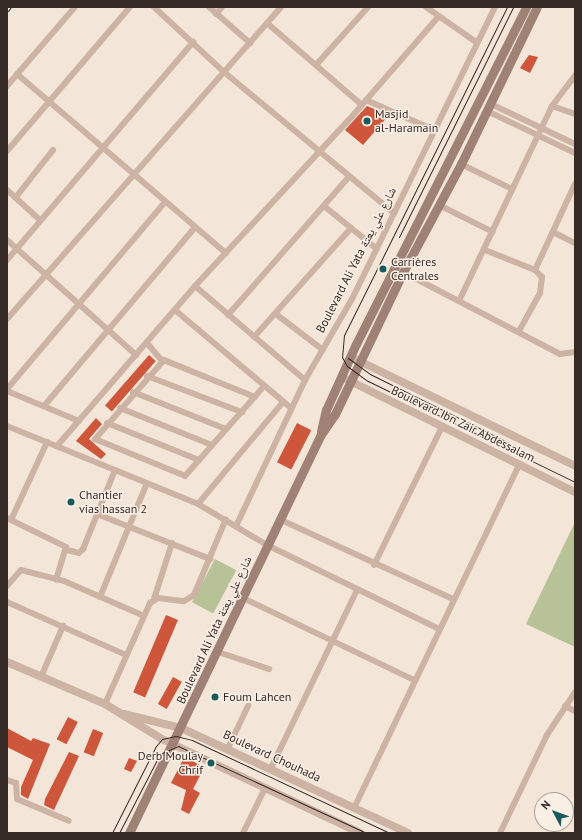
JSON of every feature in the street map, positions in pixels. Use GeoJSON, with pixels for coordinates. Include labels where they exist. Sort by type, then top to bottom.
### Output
{"type":"FeatureCollection","features":[{"type":"Feature","properties":{"kind":"main road","name":"Boulevard Ali Yata شارع علي يعتة"},"geometry":{"type":"LineString","coordinates":[[129,833],[182,728],[279,519],[320,436],[350,381],[355,359],[526,7]]}},
{"type":"Feature","properties":{"kind":"main road","name":"Boulevard Ali Yata شارع علي يعتة"},"geometry":{"type":"LineString","coordinates":[[320,436],[326,410],[342,377],[355,359],[461,164],[537,7]]}},
{"type":"Feature","properties":{"kind":"street"},"geometry":{"type":"LineString","coordinates":[[7,86],[75,7]]}},
{"type":"Feature","properties":{"kind":"street"},"geometry":{"type":"LineString","coordinates":[[7,151],[130,7]]}},
{"type":"Feature","properties":{"kind":"street"},"geometry":{"type":"LineString","coordinates":[[154,7],[224,72],[319,153],[394,214]]}},
{"type":"Feature","properties":{"kind":"street"},"geometry":{"type":"LineString","coordinates":[[209,7],[250,43]]}},
{"type":"Feature","properties":{"kind":"street"},"geometry":{"type":"LineString","coordinates":[[216,14],[222,7]]}},
{"type":"Feature","properties":{"kind":"street"},"geometry":{"type":"LineString","coordinates":[[7,319],[132,173],[250,43],[280,7]]}},
{"type":"Feature","properties":{"kind":"street"},"geometry":{"type":"LineString","coordinates":[[316,65],[368,7]]}},
{"type":"Feature","properties":{"kind":"street"},"geometry":{"type":"LineString","coordinates":[[426,7],[438,17],[476,42]]}},
{"type":"Feature","properties":{"kind":"street","name":"Boulevard Ali Yata شارع علي يعتة"},"geometry":{"type":"LineString","coordinates":[[237,524],[291,408],[394,214],[476,42],[495,7]]}},
{"type":"Feature","properties":{"kind":"street"},"geometry":{"type":"LineString","coordinates":[[57,446],[195,286],[319,153],[438,17]]}},
{"type":"Feature","properties":{"kind":"street"},"geometry":{"type":"LineString","coordinates":[[267,23],[316,65],[364,102],[434,130]]}},
{"type":"Feature","properties":{"kind":"street"},"geometry":{"type":"LineString","coordinates":[[7,260],[100,147],[193,42]]}},
{"type":"Feature","properties":{"kind":"street"},"geometry":{"type":"LineString","coordinates":[[18,74],[100,147],[226,253]]}},
{"type":"Feature","properties":{"kind":"street"},"geometry":{"type":"LineString","coordinates":[[459,300],[485,250],[512,189],[552,106],[575,75]]}},
{"type":"Feature","properties":{"kind":"street"},"geometry":{"type":"LineString","coordinates":[[552,106],[575,114]]}},
{"type":"Feature","properties":{"kind":"street"},"geometry":{"type":"LineString","coordinates":[[489,108],[575,144]]}},
{"type":"Feature","properties":{"kind":"street"},"geometry":{"type":"LineString","coordinates":[[489,108],[538,135],[575,153]]}},
{"type":"Feature","properties":{"kind":"street"},"geometry":{"type":"LineString","coordinates":[[16,197],[53,150]]}},
{"type":"Feature","properties":{"kind":"street"},"geometry":{"type":"LineString","coordinates":[[461,164],[512,189]]}},
{"type":"Feature","properties":{"kind":"street"},"geometry":{"type":"LineString","coordinates":[[228,314],[349,177]]}},
{"type":"Feature","properties":{"kind":"street"},"geometry":{"type":"LineString","coordinates":[[535,270],[575,184]]}},
{"type":"Feature","properties":{"kind":"street"},"geometry":{"type":"LineString","coordinates":[[7,190],[40,220]]}},
{"type":"Feature","properties":{"kind":"street"},"geometry":{"type":"LineString","coordinates":[[79,421],[7,390],[78,303],[165,202]]}},
{"type":"Feature","properties":{"kind":"street"},"geometry":{"type":"LineString","coordinates":[[439,205],[493,232]]}},
{"type":"Feature","properties":{"kind":"street"},"geometry":{"type":"LineString","coordinates":[[324,206],[376,249]]}},
{"type":"Feature","properties":{"kind":"street"},"geometry":{"type":"LineString","coordinates":[[44,406],[195,227]]}},
{"type":"Feature","properties":{"kind":"street"},"geometry":{"type":"LineString","coordinates":[[254,337],[351,228]]}},
{"type":"Feature","properties":{"kind":"street"},"geometry":{"type":"LineString","coordinates":[[553,232],[575,243]]}},
{"type":"Feature","properties":{"kind":"street"},"geometry":{"type":"LineString","coordinates":[[7,240],[136,355]]}},
{"type":"Feature","properties":{"kind":"street"},"geometry":{"type":"LineString","coordinates":[[485,250],[535,270],[542,277],[542,287],[519,331]]}},
{"type":"Feature","properties":{"kind":"street"},"geometry":{"type":"LineString","coordinates":[[402,272],[519,331],[560,354],[575,352]]}},
{"type":"Feature","properties":{"kind":"street"},"geometry":{"type":"LineString","coordinates":[[195,286],[305,380]]}},
{"type":"Feature","properties":{"kind":"street"},"geometry":{"type":"LineString","coordinates":[[175,310],[291,408]]}},
{"type":"Feature","properties":{"kind":"street"},"geometry":{"type":"LineString","coordinates":[[276,314],[323,350]]}},
{"type":"Feature","properties":{"kind":"street"},"geometry":{"type":"LineString","coordinates":[[147,343],[162,361],[255,397]]}},
{"type":"Feature","properties":{"kind":"street","name":"Boulevard Ibn Zair Abdessalam"},"geometry":{"type":"LineString","coordinates":[[355,359],[575,466]]}},
{"type":"Feature","properties":{"kind":"street"},"geometry":{"type":"LineString","coordinates":[[162,361],[133,392],[95,439],[98,443],[181,476],[187,474],[264,386]]}},
{"type":"Feature","properties":{"kind":"street"},"geometry":{"type":"LineString","coordinates":[[147,376],[242,412]]}},
{"type":"Feature","properties":{"kind":"street","name":"Boulevard Ibn Zair Abdessalam"},"geometry":{"type":"LineString","coordinates":[[342,377],[575,492]]}},
{"type":"Feature","properties":{"kind":"street"},"geometry":{"type":"LineString","coordinates":[[133,392],[226,430]]}},
{"type":"Feature","properties":{"kind":"street"},"geometry":{"type":"LineString","coordinates":[[198,504],[283,402]]}},
{"type":"Feature","properties":{"kind":"street"},"geometry":{"type":"LineString","coordinates":[[120,408],[212,445]]}},
{"type":"Feature","properties":{"kind":"street"},"geometry":{"type":"LineString","coordinates":[[107,423],[199,460]]}},
{"type":"Feature","properties":{"kind":"street"},"geometry":{"type":"LineString","coordinates":[[7,426],[198,504],[237,524],[267,545],[357,590],[439,628]]}},
{"type":"Feature","properties":{"kind":"street"},"geometry":{"type":"LineString","coordinates":[[374,565],[442,427]]}},
{"type":"Feature","properties":{"kind":"street"},"geometry":{"type":"LineString","coordinates":[[47,442],[9,519],[59,541],[67,550],[82,551],[115,470]]}},
{"type":"Feature","properties":{"kind":"street"},"geometry":{"type":"LineString","coordinates":[[354,808],[439,628],[519,465]]}},
{"type":"Feature","properties":{"kind":"street"},"geometry":{"type":"LineString","coordinates":[[100,597],[147,483]]}},
{"type":"Feature","properties":{"kind":"street"},"geometry":{"type":"LineString","coordinates":[[97,514],[130,525],[210,559]]}},
{"type":"Feature","properties":{"kind":"street"},"geometry":{"type":"LineString","coordinates":[[154,599],[184,601],[194,595],[226,519]]}},
{"type":"Feature","properties":{"kind":"street"},"geometry":{"type":"LineString","coordinates":[[279,519],[374,565],[453,599]]}},
{"type":"Feature","properties":{"kind":"street"},"geometry":{"type":"LineString","coordinates":[[105,704],[142,615],[154,599],[172,543]]}},
{"type":"Feature","properties":{"kind":"street"},"geometry":{"type":"LineString","coordinates":[[56,579],[67,550]]}},
{"type":"Feature","properties":{"kind":"street"},"geometry":{"type":"LineString","coordinates":[[7,586],[18,570],[56,579],[142,615]]}},
{"type":"Feature","properties":{"kind":"street"},"geometry":{"type":"LineString","coordinates":[[271,768],[357,590]]}},
{"type":"Feature","properties":{"kind":"street"},"geometry":{"type":"LineString","coordinates":[[243,598],[414,680]]}},
{"type":"Feature","properties":{"kind":"street"},"geometry":{"type":"LineString","coordinates":[[7,602],[126,655]]}},
{"type":"Feature","properties":{"kind":"street"},"geometry":{"type":"LineString","coordinates":[[41,677],[63,626]]}},
{"type":"Feature","properties":{"kind":"street"},"geometry":{"type":"LineString","coordinates":[[218,652],[269,669]]}},
{"type":"Feature","properties":{"kind":"street","name":"Boulevard Chouhada"},"geometry":{"type":"LineString","coordinates":[[7,662],[105,704],[173,744],[265,788],[349,831],[360,833]]}},
{"type":"Feature","properties":{"kind":"street"},"geometry":{"type":"LineString","coordinates":[[500,833],[565,706],[574,696]]}},
{"type":"Feature","properties":{"kind":"street"},"geometry":{"type":"LineString","coordinates":[[228,748],[248,706]]}},
{"type":"Feature","properties":{"kind":"street"},"geometry":{"type":"LineString","coordinates":[[565,706],[575,711]]}},
{"type":"Feature","properties":{"kind":"street","name":"Boulevard Chouhada"},"geometry":{"type":"LineString","coordinates":[[122,713],[182,728],[228,748],[408,833]]}},
{"type":"Feature","properties":{"kind":"street"},"geometry":{"type":"LineString","coordinates":[[7,780],[16,783],[17,799],[69,821]]}},
{"type":"Feature","properties":{"kind":"street"},"geometry":{"type":"LineString","coordinates":[[243,833],[265,788]]}},
{"type":"Feature","properties":{"kind":"green space"},"geometry":{"type":"Polygon","coordinates":[[[575,522],[575,647],[526,624],[575,522]]]}},
{"type":"Feature","properties":{"kind":"green space"},"geometry":{"type":"Polygon","coordinates":[[[215,559],[236,570],[213,614],[192,602],[215,559]]]}},
{"type":"Feature","properties":{"kind":"building"},"geometry":{"type":"Polygon","coordinates":[[[529,55],[538,57],[530,73],[520,68],[529,55]]]}},
{"type":"Feature","properties":{"kind":"building","name":"Masjid al-Haramain"},"geometry":{"type":"Polygon","coordinates":[[[367,106],[389,115],[363,145],[345,130],[367,106]]]}},
{"type":"Feature","properties":{"kind":"building"},"geometry":{"type":"Polygon","coordinates":[[[149,355],[156,361],[112,411],[105,406],[149,355]]]}},
{"type":"Feature","properties":{"kind":"building"},"geometry":{"type":"Polygon","coordinates":[[[96,418],[102,424],[89,439],[106,454],[101,459],[76,441],[96,418]]]}},
{"type":"Feature","properties":{"kind":"building"},"geometry":{"type":"Polygon","coordinates":[[[297,423],[311,430],[291,469],[277,462],[297,423]]]}},
{"type":"Feature","properties":{"kind":"building"},"geometry":{"type":"Polygon","coordinates":[[[166,615],[178,620],[145,697],[133,692],[166,615]]]}},
{"type":"Feature","properties":{"kind":"building"},"geometry":{"type":"Polygon","coordinates":[[[173,677],[182,682],[167,709],[158,704],[173,677]]]}},
{"type":"Feature","properties":{"kind":"building"},"geometry":{"type":"Polygon","coordinates":[[[68,717],[78,722],[66,744],[57,739],[68,717]]]}},
{"type":"Feature","properties":{"kind":"building"},"geometry":{"type":"Polygon","coordinates":[[[7,728],[31,741],[33,738],[50,744],[28,799],[21,795],[21,787],[33,760],[7,747],[7,728]]]}},
{"type":"Feature","properties":{"kind":"building"},"geometry":{"type":"Polygon","coordinates":[[[93,729],[103,733],[94,756],[84,752],[93,729]]]}},
{"type":"Feature","properties":{"kind":"building"},"geometry":{"type":"Polygon","coordinates":[[[69,752],[79,756],[54,810],[44,805],[45,799],[69,752]]]}},
{"type":"Feature","properties":{"kind":"building"},"geometry":{"type":"Polygon","coordinates":[[[185,756],[204,768],[193,789],[200,793],[189,814],[181,810],[186,790],[171,783],[185,756]]]}},
{"type":"Feature","properties":{"kind":"building"},"geometry":{"type":"Polygon","coordinates":[[[129,758],[137,761],[131,772],[124,769],[129,758]]]}},
{"type":"Feature","properties":{"kind":"tram line"},"geometry":{"type":"LineString","coordinates":[[507,7],[344,335],[342,357],[347,366],[368,381],[575,482]]}},
{"type":"Feature","properties":{"kind":"tram line"},"geometry":{"type":"LineString","coordinates":[[399,237],[513,7]]}},
{"type":"Feature","properties":{"kind":"tram line"},"geometry":{"type":"LineString","coordinates":[[348,358],[370,374],[509,443]]}},
{"type":"Feature","properties":{"kind":"tram line"},"geometry":{"type":"LineString","coordinates":[[112,833],[156,746],[162,739],[176,736],[192,740],[390,833]]}},
{"type":"Feature","properties":{"kind":"tram line"},"geometry":{"type":"LineString","coordinates":[[119,833],[160,754],[178,746],[366,833]]}},
{"type":"Feature","properties":{"kind":"railway"},"geometry":{"type":"LineString","coordinates":[[7,11],[10,7]]}},
{"type":"Feature","properties":{"kind":"place","name":"Masjid al-Haramain"},"geometry":{"type":"Point","coordinates":[367,121]}},
{"type":"Feature","properties":{"kind":"place","name":"Carrières Centrales"},"geometry":{"type":"Point","coordinates":[383,269]}},
{"type":"Feature","properties":{"kind":"place","name":"Chantier vias hassan 2"},"geometry":{"type":"Point","coordinates":[71,502]}},
{"type":"Feature","properties":{"kind":"place","name":"Foum Lahcen"},"geometry":{"type":"Point","coordinates":[215,697]}},
{"type":"Feature","properties":{"kind":"place","name":"Derb Moulay Chrif"},"geometry":{"type":"Point","coordinates":[211,763]}}]}
